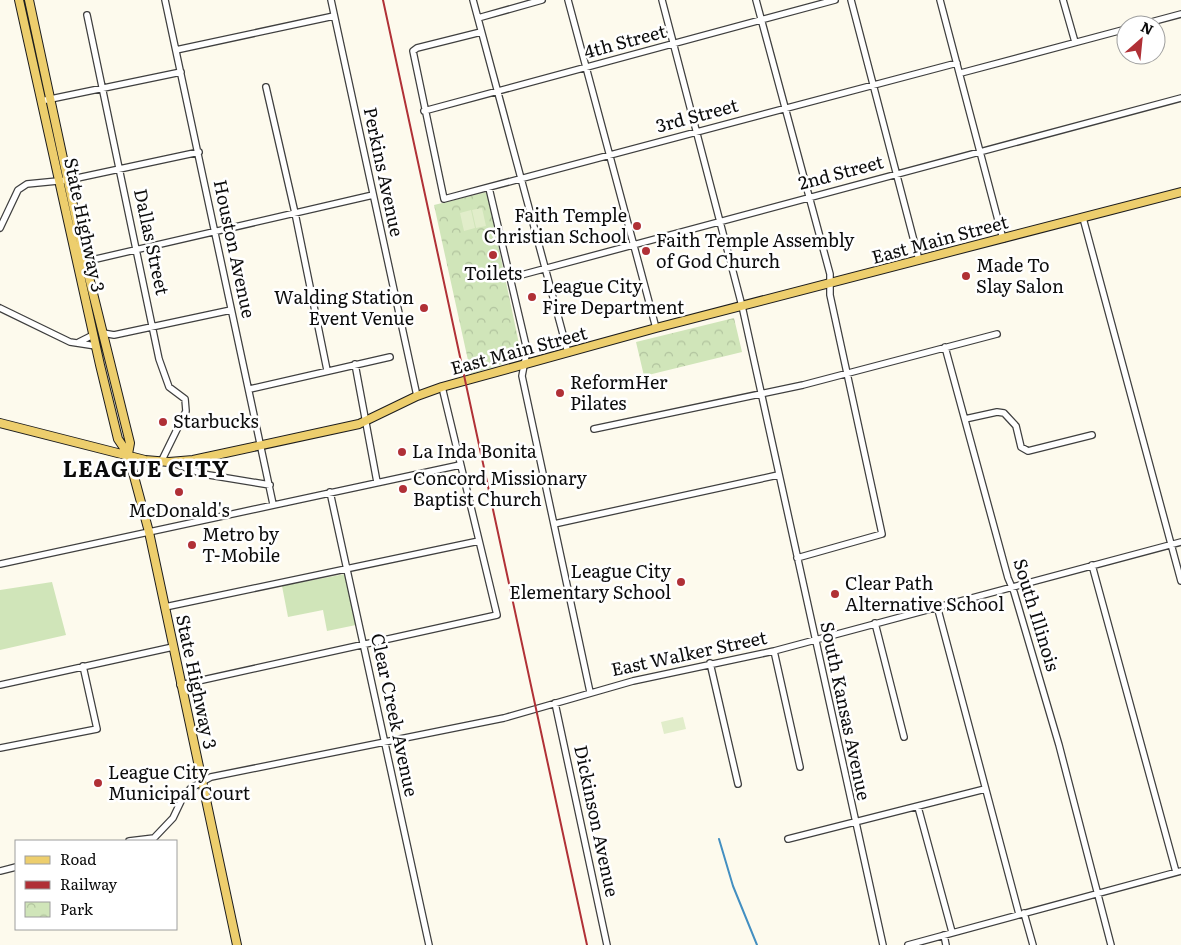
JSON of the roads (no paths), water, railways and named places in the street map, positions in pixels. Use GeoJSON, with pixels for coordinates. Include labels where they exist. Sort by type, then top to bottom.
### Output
{"type":"FeatureCollection","features":[{"type":"Feature","properties":{"kind":"main road","name":"State Highway 3"},"geometry":{"type":"LineString","coordinates":[[19,0],[76,263],[118,439],[128,454],[149,532],[180,685],[237,945]]}},
{"type":"Feature","properties":{"kind":"main road","name":"State Highway 3"},"geometry":{"type":"LineString","coordinates":[[29,0],[85,261],[130,442],[128,454]]}},
{"type":"Feature","properties":{"kind":"main road","name":"East Main Street"},"geometry":{"type":"LineString","coordinates":[[0,423],[165,462],[194,460],[366,422],[417,396],[442,387],[524,366],[656,328],[1181,192]]}},
{"type":"Feature","properties":{"kind":"street","name":"Houston Avenue"},"geometry":{"type":"LineString","coordinates":[[165,0],[216,230],[231,310],[250,389],[273,504]]}},
{"type":"Feature","properties":{"kind":"street","name":"Perkins Avenue"},"geometry":{"type":"LineString","coordinates":[[330,0],[417,396]]}},
{"type":"Feature","properties":{"kind":"street"},"geometry":{"type":"LineString","coordinates":[[473,0],[568,353]]}},
{"type":"Feature","properties":{"kind":"street"},"geometry":{"type":"LineString","coordinates":[[478,18],[542,0]]}},
{"type":"Feature","properties":{"kind":"street"},"geometry":{"type":"LineString","coordinates":[[568,0],[656,328]]}},
{"type":"Feature","properties":{"kind":"street","name":"South Kansas Avenue"},"geometry":{"type":"LineString","coordinates":[[662,0],[742,306],[882,945]]}},
{"type":"Feature","properties":{"kind":"street"},"geometry":{"type":"LineString","coordinates":[[756,0],[830,274],[830,295],[882,534],[797,558]]}},
{"type":"Feature","properties":{"kind":"street","name":"4th Street"},"geometry":{"type":"LineString","coordinates":[[424,111],[835,0]]}},
{"type":"Feature","properties":{"kind":"street"},"geometry":{"type":"LineString","coordinates":[[851,0],[920,260]]}},
{"type":"Feature","properties":{"kind":"street"},"geometry":{"type":"LineString","coordinates":[[940,0],[982,150],[1003,239]]}},
{"type":"Feature","properties":{"kind":"street"},"geometry":{"type":"LineString","coordinates":[[1063,0],[1076,42]]}},
{"type":"Feature","properties":{"kind":"street"},"geometry":{"type":"LineString","coordinates":[[1166,18],[1181,14]]}},
{"type":"Feature","properties":{"kind":"street","name":"Dallas Street"},"geometry":{"type":"LineString","coordinates":[[87,15],[165,379],[169,387],[185,399],[186,410],[165,462]]}},
{"type":"Feature","properties":{"kind":"street"},"geometry":{"type":"LineString","coordinates":[[176,50],[334,16]]}},
{"type":"Feature","properties":{"kind":"street"},"geometry":{"type":"LineString","coordinates":[[424,111],[413,51],[417,48],[481,32]]}},
{"type":"Feature","properties":{"kind":"street"},"geometry":{"type":"LineString","coordinates":[[961,73],[1116,32]]}},
{"type":"Feature","properties":{"kind":"street","name":"3rd Street"},"geometry":{"type":"LineString","coordinates":[[424,111],[444,199],[522,180],[697,131],[957,63]]}},
{"type":"Feature","properties":{"kind":"street"},"geometry":{"type":"LineString","coordinates":[[41,101],[181,72]]}},
{"type":"Feature","properties":{"kind":"street"},"geometry":{"type":"LineString","coordinates":[[266,87],[295,212],[327,370]]}},
{"type":"Feature","properties":{"kind":"street","name":"2nd Street"},"geometry":{"type":"LineString","coordinates":[[510,278],[1181,98]]}},
{"type":"Feature","properties":{"kind":"street"},"geometry":{"type":"LineString","coordinates":[[0,228],[22,186],[68,180],[199,152]]}},
{"type":"Feature","properties":{"kind":"street"},"geometry":{"type":"LineString","coordinates":[[489,188],[527,350],[522,376],[590,692]]}},
{"type":"Feature","properties":{"kind":"street"},"geometry":{"type":"LineString","coordinates":[[76,263],[373,195]]}},
{"type":"Feature","properties":{"kind":"street"},"geometry":{"type":"LineString","coordinates":[[1084,218],[1181,581]]}},
{"type":"Feature","properties":{"kind":"street"},"geometry":{"type":"LineString","coordinates":[[0,308],[70,342],[80,342],[94,335]]}},
{"type":"Feature","properties":{"kind":"street"},"geometry":{"type":"LineString","coordinates":[[103,333],[114,335],[231,310]]}},
{"type":"Feature","properties":{"kind":"street"},"geometry":{"type":"LineString","coordinates":[[594,429],[804,385],[997,334]]}},
{"type":"Feature","properties":{"kind":"street"},"geometry":{"type":"LineString","coordinates":[[105,342],[114,335]]}},
{"type":"Feature","properties":{"kind":"street"},"geometry":{"type":"LineString","coordinates":[[80,342],[88,346],[96,346]]}},
{"type":"Feature","properties":{"kind":"street","name":"South Illinois"},"geometry":{"type":"LineString","coordinates":[[945,347],[1011,587],[1059,745],[1111,945]]}},
{"type":"Feature","properties":{"kind":"street"},"geometry":{"type":"LineString","coordinates":[[250,389],[390,356]]}},
{"type":"Feature","properties":{"kind":"street"},"geometry":{"type":"LineString","coordinates":[[354,364],[377,482]]}},
{"type":"Feature","properties":{"kind":"street"},"geometry":{"type":"LineString","coordinates":[[180,685],[497,615],[442,387]]}},
{"type":"Feature","properties":{"kind":"street"},"geometry":{"type":"LineString","coordinates":[[965,419],[997,412],[1004,413],[1016,426],[1021,447],[1028,451],[1092,435]]}},
{"type":"Feature","properties":{"kind":"street"},"geometry":{"type":"LineString","coordinates":[[165,462],[203,474],[270,485]]}},
{"type":"Feature","properties":{"kind":"street"},"geometry":{"type":"LineString","coordinates":[[0,564],[460,465]]}},
{"type":"Feature","properties":{"kind":"street"},"geometry":{"type":"LineString","coordinates":[[554,524],[778,475]]}},
{"type":"Feature","properties":{"kind":"street","name":"Clear Creek Avenue"},"geometry":{"type":"LineString","coordinates":[[330,492],[429,945]]}},
{"type":"Feature","properties":{"kind":"street"},"geometry":{"type":"LineString","coordinates":[[165,607],[479,542]]}},
{"type":"Feature","properties":{"kind":"street","name":"East Walker Street"},"geometry":{"type":"LineString","coordinates":[[201,781],[211,777],[384,740],[504,718],[590,692],[710,663],[774,651],[814,641],[875,622],[1181,542]]}},
{"type":"Feature","properties":{"kind":"street"},"geometry":{"type":"LineString","coordinates":[[908,945],[1178,871],[1092,565]]}},
{"type":"Feature","properties":{"kind":"street"},"geometry":{"type":"LineString","coordinates":[[937,606],[985,788],[1021,914],[1032,945]]}},
{"type":"Feature","properties":{"kind":"street"},"geometry":{"type":"LineString","coordinates":[[875,622],[904,737]]}},
{"type":"Feature","properties":{"kind":"street"},"geometry":{"type":"LineString","coordinates":[[0,685],[173,647]]}},
{"type":"Feature","properties":{"kind":"street"},"geometry":{"type":"LineString","coordinates":[[774,651],[800,767]]}},
{"type":"Feature","properties":{"kind":"street"},"geometry":{"type":"LineString","coordinates":[[710,663],[738,784]]}},
{"type":"Feature","properties":{"kind":"street"},"geometry":{"type":"LineString","coordinates":[[0,748],[97,729],[83,666]]}},
{"type":"Feature","properties":{"kind":"street","name":"Dickinson Avenue"},"geometry":{"type":"LineString","coordinates":[[555,702],[607,945]]}},
{"type":"Feature","properties":{"kind":"street"},"geometry":{"type":"LineString","coordinates":[[137,840],[154,838],[162,832],[174,818],[183,797],[201,781]]}},
{"type":"Feature","properties":{"kind":"street"},"geometry":{"type":"LineString","coordinates":[[788,839],[854,824],[985,788]]}},
{"type":"Feature","properties":{"kind":"street"},"geometry":{"type":"LineString","coordinates":[[918,807],[952,932]]}},
{"type":"Feature","properties":{"kind":"street"},"geometry":{"type":"LineString","coordinates":[[0,871],[15,867]]}},
{"type":"Feature","properties":{"kind":"street"},"geometry":{"type":"LineString","coordinates":[[944,935],[946,945]]}},
{"type":"Feature","properties":{"kind":"waterway"},"geometry":{"type":"LineString","coordinates":[[719,839],[733,886],[757,945]]}},
{"type":"Feature","properties":{"kind":"railway"},"geometry":{"type":"LineString","coordinates":[[383,0],[587,945]]}},
{"type":"Feature","properties":{"kind":"place","name":"Faith Temple Christian School"},"geometry":{"type":"Point","coordinates":[637,226]}},
{"type":"Feature","properties":{"kind":"place","name":"Faith Temple Assembly of God Church"},"geometry":{"type":"Point","coordinates":[646,251]}},
{"type":"Feature","properties":{"kind":"place","name":"Toilets"},"geometry":{"type":"Point","coordinates":[493,255]}},
{"type":"Feature","properties":{"kind":"place","name":"Made To Slay Salon"},"geometry":{"type":"Point","coordinates":[966,276]}},
{"type":"Feature","properties":{"kind":"place","name":"League City Fire Department"},"geometry":{"type":"Point","coordinates":[532,297]}},
{"type":"Feature","properties":{"kind":"place","name":"Walding Station Event Venue"},"geometry":{"type":"Point","coordinates":[424,308]}},
{"type":"Feature","properties":{"kind":"place","name":"ReformHer Pilates"},"geometry":{"type":"Point","coordinates":[560,393]}},
{"type":"Feature","properties":{"kind":"place","name":"Starbucks"},"geometry":{"type":"Point","coordinates":[163,422]}},
{"type":"Feature","properties":{"kind":"place","name":"La Inda Bonita"},"geometry":{"type":"Point","coordinates":[402,452]}},
{"type":"Feature","properties":{"kind":"place","name":"Concord Missionary Baptist Church"},"geometry":{"type":"Point","coordinates":[403,489]}},
{"type":"Feature","properties":{"kind":"place","name":"McDonald's"},"geometry":{"type":"Point","coordinates":[179,492]}},
{"type":"Feature","properties":{"kind":"place","name":"Metro by T-Mobile"},"geometry":{"type":"Point","coordinates":[192,545]}},
{"type":"Feature","properties":{"kind":"place","name":"League City Elementary School"},"geometry":{"type":"Point","coordinates":[681,582]}},
{"type":"Feature","properties":{"kind":"place","name":"Clear Path Alternative School"},"geometry":{"type":"Point","coordinates":[835,594]}},
{"type":"Feature","properties":{"kind":"place","name":"League City Municipal Court"},"geometry":{"type":"Point","coordinates":[98,783]}},
{"type":"Feature","properties":{"kind":"district","name":"LEAGUE CITY"},"geometry":{"type":"Point","coordinates":[146,469]}}]}
